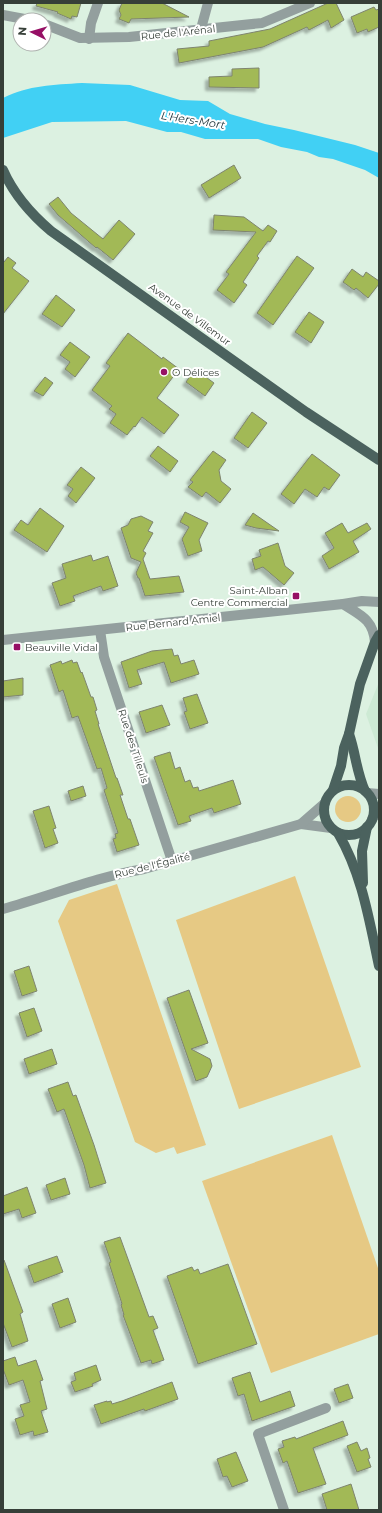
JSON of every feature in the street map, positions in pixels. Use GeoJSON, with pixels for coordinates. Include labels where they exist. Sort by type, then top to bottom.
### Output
{"type":"FeatureCollection","features":[{"type":"Feature","properties":{"kind":"main road","name":"Avenue de Villemur"},"geometry":{"type":"LineString","coordinates":[[3,170],[22,201],[51,231],[306,412],[379,460]]}},
{"type":"Feature","properties":{"kind":"main road"},"geometry":{"type":"LineString","coordinates":[[378,641],[360,684],[350,734],[344,748],[341,766],[333,790],[326,798],[324,816],[349,854],[363,891],[379,966]]}},
{"type":"Feature","properties":{"kind":"main road"},"geometry":{"type":"LineString","coordinates":[[350,734],[354,747],[356,765],[366,792],[373,805],[373,819],[362,851],[363,891]]}},
{"type":"Feature","properties":{"kind":"main road"},"geometry":{"type":"LineString","coordinates":[[333,790],[346,785],[352,785],[366,792]]}},
{"type":"Feature","properties":{"kind":"main road"},"geometry":{"type":"LineString","coordinates":[[334,830],[345,835],[353,835],[360,832],[373,819]]}},
{"type":"Feature","properties":{"kind":"street"},"geometry":{"type":"LineString","coordinates":[[89,39],[91,23],[98,3]]}},
{"type":"Feature","properties":{"kind":"street"},"geometry":{"type":"LineString","coordinates":[[203,30],[202,25],[208,3]]}},
{"type":"Feature","properties":{"kind":"street","name":"Rue de l'Arénal"},"geometry":{"type":"LineString","coordinates":[[52,27],[80,38],[129,37],[262,23],[310,3]]}},
{"type":"Feature","properties":{"kind":"street","name":"Rue Bernard Amiel"},"geometry":{"type":"LineString","coordinates":[[3,640],[343,604],[362,600],[379,602]]}},
{"type":"Feature","properties":{"kind":"street"},"geometry":{"type":"LineString","coordinates":[[343,604],[365,617],[378,641]]}},
{"type":"Feature","properties":{"kind":"street","name":"Rue des Tilleuls"},"geometry":{"type":"LineString","coordinates":[[100,630],[104,657],[172,861]]}},
{"type":"Feature","properties":{"kind":"street"},"geometry":{"type":"LineString","coordinates":[[366,792],[379,794]]}},
{"type":"Feature","properties":{"kind":"street","name":"Rue de l'Égalité"},"geometry":{"type":"LineString","coordinates":[[3,909],[107,877],[172,861],[301,824],[325,803]]}},
{"type":"Feature","properties":{"kind":"street","name":"Rue de l'Égalité"},"geometry":{"type":"LineString","coordinates":[[301,824],[334,830]]}},
{"type":"Feature","properties":{"kind":"street"},"geometry":{"type":"LineString","coordinates":[[284,1510],[258,1434],[326,1408]]}},
{"type":"Feature","properties":{"kind":"shaded area"},"geometry":{"type":"Polygon","coordinates":[[[379,682],[379,751],[366,714],[379,682]]]}},
{"type":"Feature","properties":{"kind":"shaded area"},"geometry":{"type":"Polygon","coordinates":[[[348,796],[357,800],[361,809],[357,818],[348,822],[339,818],[335,809],[339,800],[348,796]]]}},
{"type":"Feature","properties":{"kind":"shaded area"},"geometry":{"type":"Polygon","coordinates":[[[295,876],[361,1067],[239,1109],[176,920],[295,876]]]}},
{"type":"Feature","properties":{"kind":"shaded area"},"geometry":{"type":"Polygon","coordinates":[[[117,884],[206,1145],[177,1154],[174,1147],[156,1153],[135,1142],[58,921],[69,900],[117,884]]]}},
{"type":"Feature","properties":{"kind":"shaded area"},"geometry":{"type":"Polygon","coordinates":[[[332,1135],[379,1271],[379,1334],[271,1373],[202,1181],[332,1135]]]}},
{"type":"Feature","properties":{"kind":"water","name":"L'Hers-Mort"},"geometry":{"type":"Polygon","coordinates":[[[82,83],[130,85],[180,100],[208,101],[230,114],[265,124],[355,145],[379,153],[379,178],[365,170],[333,159],[281,147],[258,139],[205,139],[181,132],[167,132],[126,121],[52,122],[3,138],[3,98],[22,90],[32,88],[82,83]]]}},
{"type":"Feature","properties":{"kind":"building"},"geometry":{"type":"Polygon","coordinates":[[[37,3],[81,3],[77,17],[72,16],[71,19],[57,13],[58,12],[36,6],[37,3]]]}},
{"type":"Feature","properties":{"kind":"building"},"geometry":{"type":"Polygon","coordinates":[[[122,3],[162,3],[189,17],[131,19],[129,23],[119,19],[121,15],[119,10],[122,3]]]}},
{"type":"Feature","properties":{"kind":"building"},"geometry":{"type":"Polygon","coordinates":[[[328,3],[336,3],[344,20],[331,28],[328,20],[309,30],[307,27],[263,47],[179,63],[177,49],[209,46],[209,41],[270,29],[328,3]]]}},
{"type":"Feature","properties":{"kind":"building"},"geometry":{"type":"Polygon","coordinates":[[[374,7],[376,10],[379,9],[379,27],[368,32],[367,29],[357,33],[351,17],[374,7]]]}},
{"type":"Feature","properties":{"kind":"building"},"geometry":{"type":"Polygon","coordinates":[[[259,68],[259,88],[209,87],[209,77],[232,76],[232,69],[259,68]]]}},
{"type":"Feature","properties":{"kind":"building"},"geometry":{"type":"Polygon","coordinates":[[[234,165],[241,178],[209,198],[201,185],[234,165]]]}},
{"type":"Feature","properties":{"kind":"building"},"geometry":{"type":"Polygon","coordinates":[[[58,197],[71,213],[103,239],[119,220],[135,234],[113,260],[97,247],[96,248],[58,215],[49,204],[58,197]]]}},
{"type":"Feature","properties":{"kind":"building"},"geometry":{"type":"Polygon","coordinates":[[[214,215],[244,217],[263,231],[268,225],[277,231],[270,242],[268,241],[257,256],[259,258],[243,282],[247,285],[234,303],[217,290],[229,274],[226,272],[256,232],[213,230],[214,215]]]}},
{"type":"Feature","properties":{"kind":"building"},"geometry":{"type":"Polygon","coordinates":[[[297,256],[314,268],[273,325],[257,313],[297,256]]]}},
{"type":"Feature","properties":{"kind":"building"},"geometry":{"type":"Polygon","coordinates":[[[8,257],[16,263],[12,268],[29,281],[3,314],[3,262],[8,257]]]}},
{"type":"Feature","properties":{"kind":"building"},"geometry":{"type":"Polygon","coordinates":[[[352,269],[363,277],[366,272],[379,281],[379,284],[368,298],[356,288],[354,290],[343,282],[352,269]]]}},
{"type":"Feature","properties":{"kind":"building"},"geometry":{"type":"Polygon","coordinates":[[[56,295],[75,310],[62,327],[42,314],[56,295]]]}},
{"type":"Feature","properties":{"kind":"building"},"geometry":{"type":"Polygon","coordinates":[[[309,312],[324,322],[311,343],[295,332],[309,312]]]}},
{"type":"Feature","properties":{"kind":"building"},"geometry":{"type":"Polygon","coordinates":[[[128,333],[162,359],[163,357],[179,369],[157,398],[179,415],[164,434],[142,417],[127,435],[110,423],[116,414],[109,409],[112,406],[92,390],[110,366],[106,363],[128,333]]]}},
{"type":"Feature","properties":{"kind":"building"},"geometry":{"type":"Polygon","coordinates":[[[70,342],[90,357],[75,377],[65,369],[70,362],[60,355],[70,342]]]}},
{"type":"Feature","properties":{"kind":"building"},"geometry":{"type":"Polygon","coordinates":[[[195,369],[214,383],[205,396],[186,382],[195,369]]]}},
{"type":"Feature","properties":{"kind":"building"},"geometry":{"type":"Polygon","coordinates":[[[45,377],[53,383],[43,396],[34,391],[45,377]]]}},
{"type":"Feature","properties":{"kind":"building"},"geometry":{"type":"Polygon","coordinates":[[[252,412],[267,423],[248,448],[234,438],[252,412]]]}},
{"type":"Feature","properties":{"kind":"building"},"geometry":{"type":"Polygon","coordinates":[[[158,446],[178,461],[170,472],[150,456],[158,446]]]}},
{"type":"Feature","properties":{"kind":"building"},"geometry":{"type":"Polygon","coordinates":[[[213,451],[226,460],[219,470],[221,481],[231,489],[220,503],[206,492],[202,497],[188,487],[193,482],[190,480],[213,451]]]}},
{"type":"Feature","properties":{"kind":"building"},"geometry":{"type":"Polygon","coordinates":[[[312,454],[340,475],[329,490],[324,487],[317,497],[305,489],[294,504],[281,494],[312,454]]]}},
{"type":"Feature","properties":{"kind":"building"},"geometry":{"type":"Polygon","coordinates":[[[81,467],[95,478],[76,503],[68,496],[73,489],[67,485],[81,467]]]}},
{"type":"Feature","properties":{"kind":"building"},"geometry":{"type":"Polygon","coordinates":[[[40,508],[64,526],[47,552],[14,530],[21,520],[28,525],[40,508]]]}},
{"type":"Feature","properties":{"kind":"building"},"geometry":{"type":"Polygon","coordinates":[[[185,512],[208,523],[199,540],[202,551],[188,556],[182,539],[189,527],[180,522],[185,512]]]}},
{"type":"Feature","properties":{"kind":"building"},"geometry":{"type":"Polygon","coordinates":[[[253,513],[279,531],[245,525],[253,513]]]}},
{"type":"Feature","properties":{"kind":"building"},"geometry":{"type":"Polygon","coordinates":[[[141,516],[153,522],[148,531],[153,533],[143,551],[146,553],[143,559],[150,579],[179,576],[184,592],[145,596],[136,573],[141,562],[131,558],[121,528],[128,525],[131,519],[141,516]]]}},
{"type":"Feature","properties":{"kind":"building"},"geometry":{"type":"Polygon","coordinates":[[[342,523],[348,533],[367,523],[371,529],[353,541],[359,552],[329,569],[322,556],[334,548],[325,533],[342,523]]]}},
{"type":"Feature","properties":{"kind":"building"},"geometry":{"type":"Polygon","coordinates":[[[278,543],[285,566],[294,573],[284,585],[263,567],[255,570],[252,559],[261,556],[259,550],[278,543]]]}},
{"type":"Feature","properties":{"kind":"building"},"geometry":{"type":"Polygon","coordinates":[[[91,555],[93,561],[108,556],[118,586],[103,591],[101,586],[73,596],[75,601],[60,606],[52,583],[66,578],[62,564],[91,555]]]}},
{"type":"Feature","properties":{"kind":"building"},"geometry":{"type":"Polygon","coordinates":[[[172,649],[174,656],[178,655],[181,664],[194,660],[199,674],[171,683],[164,662],[137,670],[142,684],[129,688],[121,662],[152,651],[172,649]]]}},
{"type":"Feature","properties":{"kind":"building"},"geometry":{"type":"Polygon","coordinates":[[[72,660],[73,663],[77,662],[91,697],[93,697],[97,710],[95,711],[98,724],[123,795],[120,795],[139,845],[117,852],[113,839],[116,838],[115,834],[118,833],[104,790],[107,788],[101,768],[97,769],[78,716],[72,718],[63,690],[59,692],[50,665],[61,661],[62,664],[72,660]]]}},
{"type":"Feature","properties":{"kind":"building"},"geometry":{"type":"Polygon","coordinates":[[[23,678],[23,695],[3,697],[3,681],[23,678]]]}},
{"type":"Feature","properties":{"kind":"building"},"geometry":{"type":"Polygon","coordinates":[[[197,694],[208,723],[190,729],[184,712],[187,711],[183,698],[197,694]]]}},
{"type":"Feature","properties":{"kind":"building"},"geometry":{"type":"Polygon","coordinates":[[[162,705],[170,725],[146,733],[139,712],[162,705]]]}},
{"type":"Feature","properties":{"kind":"building"},"geometry":{"type":"Polygon","coordinates":[[[170,752],[175,769],[180,767],[185,782],[190,780],[193,788],[198,787],[199,791],[233,780],[241,804],[214,813],[212,808],[189,816],[191,821],[178,825],[154,757],[170,752]]]}},
{"type":"Feature","properties":{"kind":"building"},"geometry":{"type":"Polygon","coordinates":[[[83,786],[86,796],[71,801],[68,791],[83,786]]]}},
{"type":"Feature","properties":{"kind":"building"},"geometry":{"type":"Polygon","coordinates":[[[49,806],[56,828],[53,829],[58,843],[45,848],[33,811],[49,806]]]}},
{"type":"Feature","properties":{"kind":"building"},"geometry":{"type":"Polygon","coordinates":[[[29,966],[37,991],[22,996],[14,971],[29,966]]]}},
{"type":"Feature","properties":{"kind":"building"},"geometry":{"type":"Polygon","coordinates":[[[189,990],[208,1043],[191,1049],[210,1059],[212,1066],[207,1077],[196,1081],[167,998],[189,990]]]}},
{"type":"Feature","properties":{"kind":"building"},"geometry":{"type":"Polygon","coordinates":[[[34,1008],[42,1031],[27,1037],[19,1013],[34,1008]]]}},
{"type":"Feature","properties":{"kind":"building"},"geometry":{"type":"Polygon","coordinates":[[[52,1049],[57,1064],[29,1074],[24,1059],[52,1049]]]}},
{"type":"Feature","properties":{"kind":"building"},"geometry":{"type":"Polygon","coordinates":[[[68,1082],[73,1096],[76,1095],[106,1183],[90,1188],[84,1165],[64,1109],[57,1112],[48,1089],[68,1082]]]}},
{"type":"Feature","properties":{"kind":"building"},"geometry":{"type":"Polygon","coordinates":[[[65,1178],[70,1194],[51,1200],[46,1185],[65,1178]]]}},
{"type":"Feature","properties":{"kind":"building"},"geometry":{"type":"Polygon","coordinates":[[[27,1187],[36,1213],[22,1218],[19,1209],[3,1214],[3,1196],[27,1187]]]}},
{"type":"Feature","properties":{"kind":"building"},"geometry":{"type":"Polygon","coordinates":[[[120,1237],[149,1317],[153,1316],[158,1328],[153,1330],[164,1360],[152,1364],[151,1360],[141,1363],[123,1315],[122,1304],[109,1263],[111,1262],[104,1242],[120,1237]]]}},
{"type":"Feature","properties":{"kind":"building"},"geometry":{"type":"Polygon","coordinates":[[[57,1256],[63,1272],[34,1283],[28,1266],[57,1256]]]}},
{"type":"Feature","properties":{"kind":"building"},"geometry":{"type":"Polygon","coordinates":[[[4,1260],[23,1312],[20,1314],[28,1341],[12,1347],[3,1323],[4,1260]]]}},
{"type":"Feature","properties":{"kind":"building"},"geometry":{"type":"Polygon","coordinates":[[[228,1264],[257,1344],[198,1364],[167,1276],[192,1267],[194,1271],[198,1269],[200,1274],[228,1264]]]}},
{"type":"Feature","properties":{"kind":"building"},"geometry":{"type":"Polygon","coordinates":[[[68,1298],[76,1322],[60,1328],[52,1304],[68,1298]]]}},
{"type":"Feature","properties":{"kind":"building"},"geometry":{"type":"Polygon","coordinates":[[[15,1357],[18,1366],[36,1360],[43,1380],[40,1381],[47,1409],[41,1411],[48,1432],[34,1436],[33,1431],[20,1435],[15,1419],[24,1416],[20,1405],[30,1402],[23,1380],[9,1385],[3,1369],[3,1361],[15,1357]]]}},
{"type":"Feature","properties":{"kind":"building"},"geometry":{"type":"Polygon","coordinates":[[[96,1365],[101,1380],[92,1384],[93,1386],[75,1392],[71,1382],[76,1380],[74,1373],[96,1365]]]}},
{"type":"Feature","properties":{"kind":"building"},"geometry":{"type":"Polygon","coordinates":[[[250,1372],[260,1402],[290,1391],[295,1406],[252,1421],[244,1394],[238,1396],[232,1378],[250,1372]]]}},
{"type":"Feature","properties":{"kind":"building"},"geometry":{"type":"Polygon","coordinates":[[[172,1382],[178,1399],[145,1411],[144,1409],[101,1424],[94,1405],[107,1401],[111,1401],[112,1404],[172,1382]]]}},
{"type":"Feature","properties":{"kind":"building"},"geometry":{"type":"Polygon","coordinates":[[[348,1384],[353,1398],[339,1403],[334,1389],[348,1384]]]}},
{"type":"Feature","properties":{"kind":"building"},"geometry":{"type":"Polygon","coordinates":[[[343,1421],[348,1435],[313,1448],[326,1484],[298,1493],[287,1461],[283,1463],[278,1449],[284,1447],[282,1441],[295,1437],[296,1439],[343,1421]]]}},
{"type":"Feature","properties":{"kind":"building"},"geometry":{"type":"Polygon","coordinates":[[[357,1442],[361,1451],[367,1448],[370,1458],[368,1459],[371,1467],[357,1472],[347,1446],[357,1442]]]}},
{"type":"Feature","properties":{"kind":"building"},"geometry":{"type":"Polygon","coordinates":[[[236,1452],[248,1481],[232,1487],[227,1476],[223,1477],[217,1459],[236,1452]]]}},
{"type":"Feature","properties":{"kind":"building"},"geometry":{"type":"Polygon","coordinates":[[[351,1484],[359,1510],[327,1510],[322,1494],[351,1484]]]}},
{"type":"Feature","properties":{"kind":"place","name":"O Délices"},"geometry":{"type":"Point","coordinates":[164,372]}},
{"type":"Feature","properties":{"kind":"place","name":"Saint-Alban Centre Commercial"},"geometry":{"type":"Point","coordinates":[296,596]}},
{"type":"Feature","properties":{"kind":"place","name":"Beauville Vidal"},"geometry":{"type":"Point","coordinates":[17,647]}}]}
